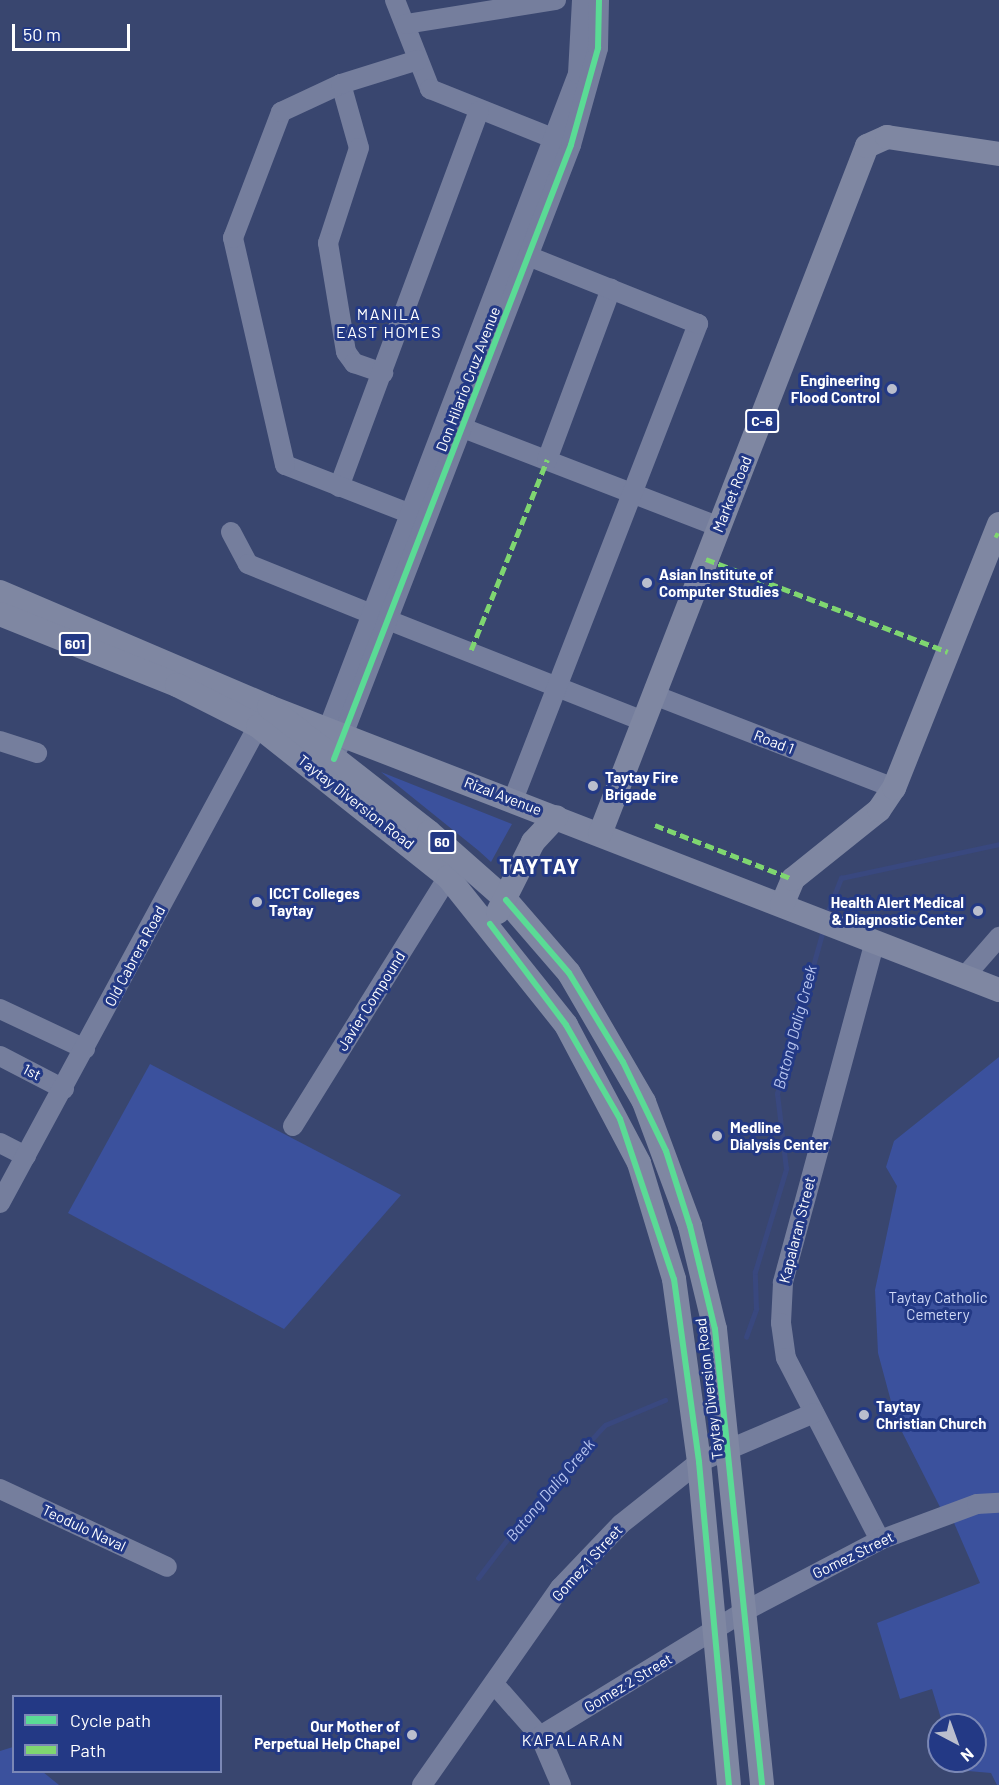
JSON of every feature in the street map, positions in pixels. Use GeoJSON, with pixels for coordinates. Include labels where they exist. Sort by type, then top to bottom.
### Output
{"type":"FeatureCollection","features":[{"type":"Feature","properties":{"kind":"main road","name":"Market Road"},"geometry":{"type":"LineString","coordinates":[[600,834],[867,146],[887,137],[999,154]]}},
{"type":"Feature","properties":{"kind":"main road"},"geometry":{"type":"LineString","coordinates":[[782,905],[794,879],[879,810],[894,788],[999,524]]}},
{"type":"Feature","properties":{"kind":"main road","name":"Taytay Diversion Road"},"geometry":{"type":"LineString","coordinates":[[3,600],[149,673],[226,708],[263,717],[334,759],[388,812],[490,924],[572,1034],[639,1162],[674,1279],[699,1462],[729,1785]]}},
{"type":"Feature","properties":{"kind":"main road","name":"Rizal Avenue"},"geometry":{"type":"LineString","coordinates":[[3,600],[263,717],[336,732],[999,990]]}},
{"type":"Feature","properties":{"kind":"main road","name":"Taytay Diversion Road"},"geometry":{"type":"LineString","coordinates":[[263,717],[506,900],[550,947],[590,1006],[666,1150],[707,1287],[729,1452],[762,1785]]}},
{"type":"Feature","properties":{"kind":"main road"},"geometry":{"type":"LineString","coordinates":[[490,924],[506,900],[533,842],[556,817]]}},
{"type":"Feature","properties":{"kind":"street"},"geometry":{"type":"LineString","coordinates":[[395,0],[430,89],[479,111],[563,142]]}},
{"type":"Feature","properties":{"kind":"street"},"geometry":{"type":"LineString","coordinates":[[406,24],[556,0]]}},
{"type":"Feature","properties":{"kind":"street","name":"Don Hilario Cruz Avenue"},"geometry":{"type":"LineString","coordinates":[[334,759],[336,732],[380,617],[462,428],[528,256],[563,142],[578,74],[582,0]]}},
{"type":"Feature","properties":{"kind":"street","name":"Don Hilario Cruz Avenue"},"geometry":{"type":"LineString","coordinates":[[380,617],[411,513],[563,142],[598,48],[599,0]]}},
{"type":"Feature","properties":{"kind":"street"},"geometry":{"type":"LineString","coordinates":[[411,513],[292,470],[282,460],[232,238],[281,112],[341,84],[418,60]]}},
{"type":"Feature","properties":{"kind":"street"},"geometry":{"type":"LineString","coordinates":[[341,84],[359,148],[327,239],[346,352],[354,363],[383,373]]}},
{"type":"Feature","properties":{"kind":"street"},"geometry":{"type":"LineString","coordinates":[[339,487],[479,111]]}},
{"type":"Feature","properties":{"kind":"street"},"geometry":{"type":"LineString","coordinates":[[513,800],[634,494],[698,324],[528,256]]}},
{"type":"Feature","properties":{"kind":"street"},"geometry":{"type":"LineString","coordinates":[[547,460],[611,289]]}},
{"type":"Feature","properties":{"kind":"street"},"geometry":{"type":"LineString","coordinates":[[462,428],[719,527]]}},
{"type":"Feature","properties":{"kind":"street"},"geometry":{"type":"LineString","coordinates":[[231,532],[248,564],[643,721]]}},
{"type":"Feature","properties":{"kind":"street","name":"Road 1"},"geometry":{"type":"LineString","coordinates":[[654,695],[894,788]]}},
{"type":"Feature","properties":{"kind":"street","name":"Old Cabrera Road"},"geometry":{"type":"LineString","coordinates":[[0,1203],[64,1089],[263,717]]}},
{"type":"Feature","properties":{"kind":"street"},"geometry":{"type":"LineString","coordinates":[[0,741],[37,753]]}},
{"type":"Feature","properties":{"kind":"street","name":"Javier Compound"},"geometry":{"type":"LineString","coordinates":[[293,1126],[448,877]]}},
{"type":"Feature","properties":{"kind":"street"},"geometry":{"type":"LineString","coordinates":[[965,976],[999,937]]}},
{"type":"Feature","properties":{"kind":"street","name":"Kapalaran Street"},"geometry":{"type":"LineString","coordinates":[[875,941],[783,1283],[786,1358],[880,1540]]}},
{"type":"Feature","properties":{"kind":"street"},"geometry":{"type":"LineString","coordinates":[[0,1009],[85,1049]]}},
{"type":"Feature","properties":{"kind":"street","name":"1st"},"geometry":{"type":"LineString","coordinates":[[0,1056],[64,1089]]}},
{"type":"Feature","properties":{"kind":"street"},"geometry":{"type":"LineString","coordinates":[[0,1143],[26,1156]]}},
{"type":"Feature","properties":{"kind":"street","name":"Gomez 1 Street"},"geometry":{"type":"LineString","coordinates":[[422,1785],[495,1685],[560,1588],[621,1524],[699,1462],[729,1452],[814,1413]]}},
{"type":"Feature","properties":{"kind":"street","name":"Teodulo Naval"},"geometry":{"type":"LineString","coordinates":[[0,1489],[168,1567]]}},
{"type":"Feature","properties":{"kind":"street","name":"Gomez Street"},"geometry":{"type":"LineString","coordinates":[[716,1629],[745,1611],[880,1540],[976,1504],[999,1503]]}},
{"type":"Feature","properties":{"kind":"street","name":"Gomez 2 Street"},"geometry":{"type":"LineString","coordinates":[[540,1736],[716,1629]]}},
{"type":"Feature","properties":{"kind":"street"},"geometry":{"type":"LineString","coordinates":[[495,1685],[540,1736],[561,1785]]}},
{"type":"Feature","properties":{"kind":"green space"},"geometry":{"type":"Polygon","coordinates":[[[381,772],[512,824],[491,862],[479,851],[381,772]]]}},
{"type":"Feature","properties":{"kind":"green space","name":"Taytay Catholic Cemetery"},"geometry":{"type":"Polygon","coordinates":[[[999,1057],[999,1785],[991,1773],[987,1773],[987,1713],[939,1713],[932,1689],[900,1699],[877,1623],[980,1583],[948,1509],[941,1509],[896,1420],[878,1353],[875,1290],[897,1186],[886,1167],[894,1141],[999,1057]]]}},
{"type":"Feature","properties":{"kind":"green space"},"geometry":{"type":"Polygon","coordinates":[[[150,1064],[401,1195],[284,1329],[68,1213],[150,1064]]]}},
{"type":"Feature","properties":{"kind":"green space"},"geometry":{"type":"Polygon","coordinates":[[[12,1747],[12,1773],[44,1773],[59,1785],[0,1785],[0,1751],[12,1747]]]}},
{"type":"Feature","properties":{"kind":"waterway","name":"Batong Dalig Creek"},"geometry":{"type":"LineString","coordinates":[[826,916],[841,878],[999,844]]}},
{"type":"Feature","properties":{"kind":"waterway","name":"Batong Dalig Creek"},"geometry":{"type":"LineString","coordinates":[[746,1337],[756,1309],[755,1272],[786,1169],[777,1094],[823,930]]}},
{"type":"Feature","properties":{"kind":"waterway","name":"Batong Dalig Creek"},"geometry":{"type":"LineString","coordinates":[[478,1578],[545,1490],[605,1425],[665,1400]]}},
{"type":"Feature","properties":{"kind":"marked path"},"geometry":{"type":"LineString","coordinates":[[471,650],[547,460]]}},
{"type":"Feature","properties":{"kind":"marked path"},"geometry":{"type":"LineString","coordinates":[[995,534],[999,536]]}},
{"type":"Feature","properties":{"kind":"marked path"},"geometry":{"type":"LineString","coordinates":[[706,559],[948,652]]}},
{"type":"Feature","properties":{"kind":"marked path"},"geometry":{"type":"LineString","coordinates":[[655,825],[793,879]]}},
{"type":"Feature","properties":{"kind":"cycle path"},"geometry":{"type":"LineString","coordinates":[[334,759],[571,145],[598,48],[599,0]]}},
{"type":"Feature","properties":{"kind":"cycle path"},"geometry":{"type":"LineString","coordinates":[[506,900],[569,973],[623,1062],[666,1151],[690,1226],[715,1329],[762,1785]]}},
{"type":"Feature","properties":{"kind":"cycle path"},"geometry":{"type":"LineString","coordinates":[[490,924],[566,1025],[620,1119],[674,1279],[699,1462],[729,1785]]}},
{"type":"Feature","properties":{"kind":"place","name":"Engineering Flood Control"},"geometry":{"type":"Point","coordinates":[892,389]}},
{"type":"Feature","properties":{"kind":"place","name":"Asian Institute of Computer Studies"},"geometry":{"type":"Point","coordinates":[647,583]}},
{"type":"Feature","properties":{"kind":"place","name":"Taytay Fire Brigade"},"geometry":{"type":"Point","coordinates":[593,786]}},
{"type":"Feature","properties":{"kind":"place","name":"ICCT Colleges Taytay"},"geometry":{"type":"Point","coordinates":[257,902]}},
{"type":"Feature","properties":{"kind":"place","name":"Health Alert Medical & Diagnostic Center"},"geometry":{"type":"Point","coordinates":[978,911]}},
{"type":"Feature","properties":{"kind":"place","name":"Medline Dialysis Center"},"geometry":{"type":"Point","coordinates":[717,1136]}},
{"type":"Feature","properties":{"kind":"place","name":"Taytay Christian Church"},"geometry":{"type":"Point","coordinates":[864,1415]}},
{"type":"Feature","properties":{"kind":"place","name":"Our Mother of Perpetual Help Chapel"},"geometry":{"type":"Point","coordinates":[412,1735]}},
{"type":"Feature","properties":{"kind":"district","name":"MANILA EAST HOMES"},"geometry":{"type":"Point","coordinates":[389,323]}},
{"type":"Feature","properties":{"kind":"district","name":"TAYTAY"},"geometry":{"type":"Point","coordinates":[540,866]}},
{"type":"Feature","properties":{"kind":"district","name":"KAPALARAN"},"geometry":{"type":"Point","coordinates":[573,1740]}}]}
